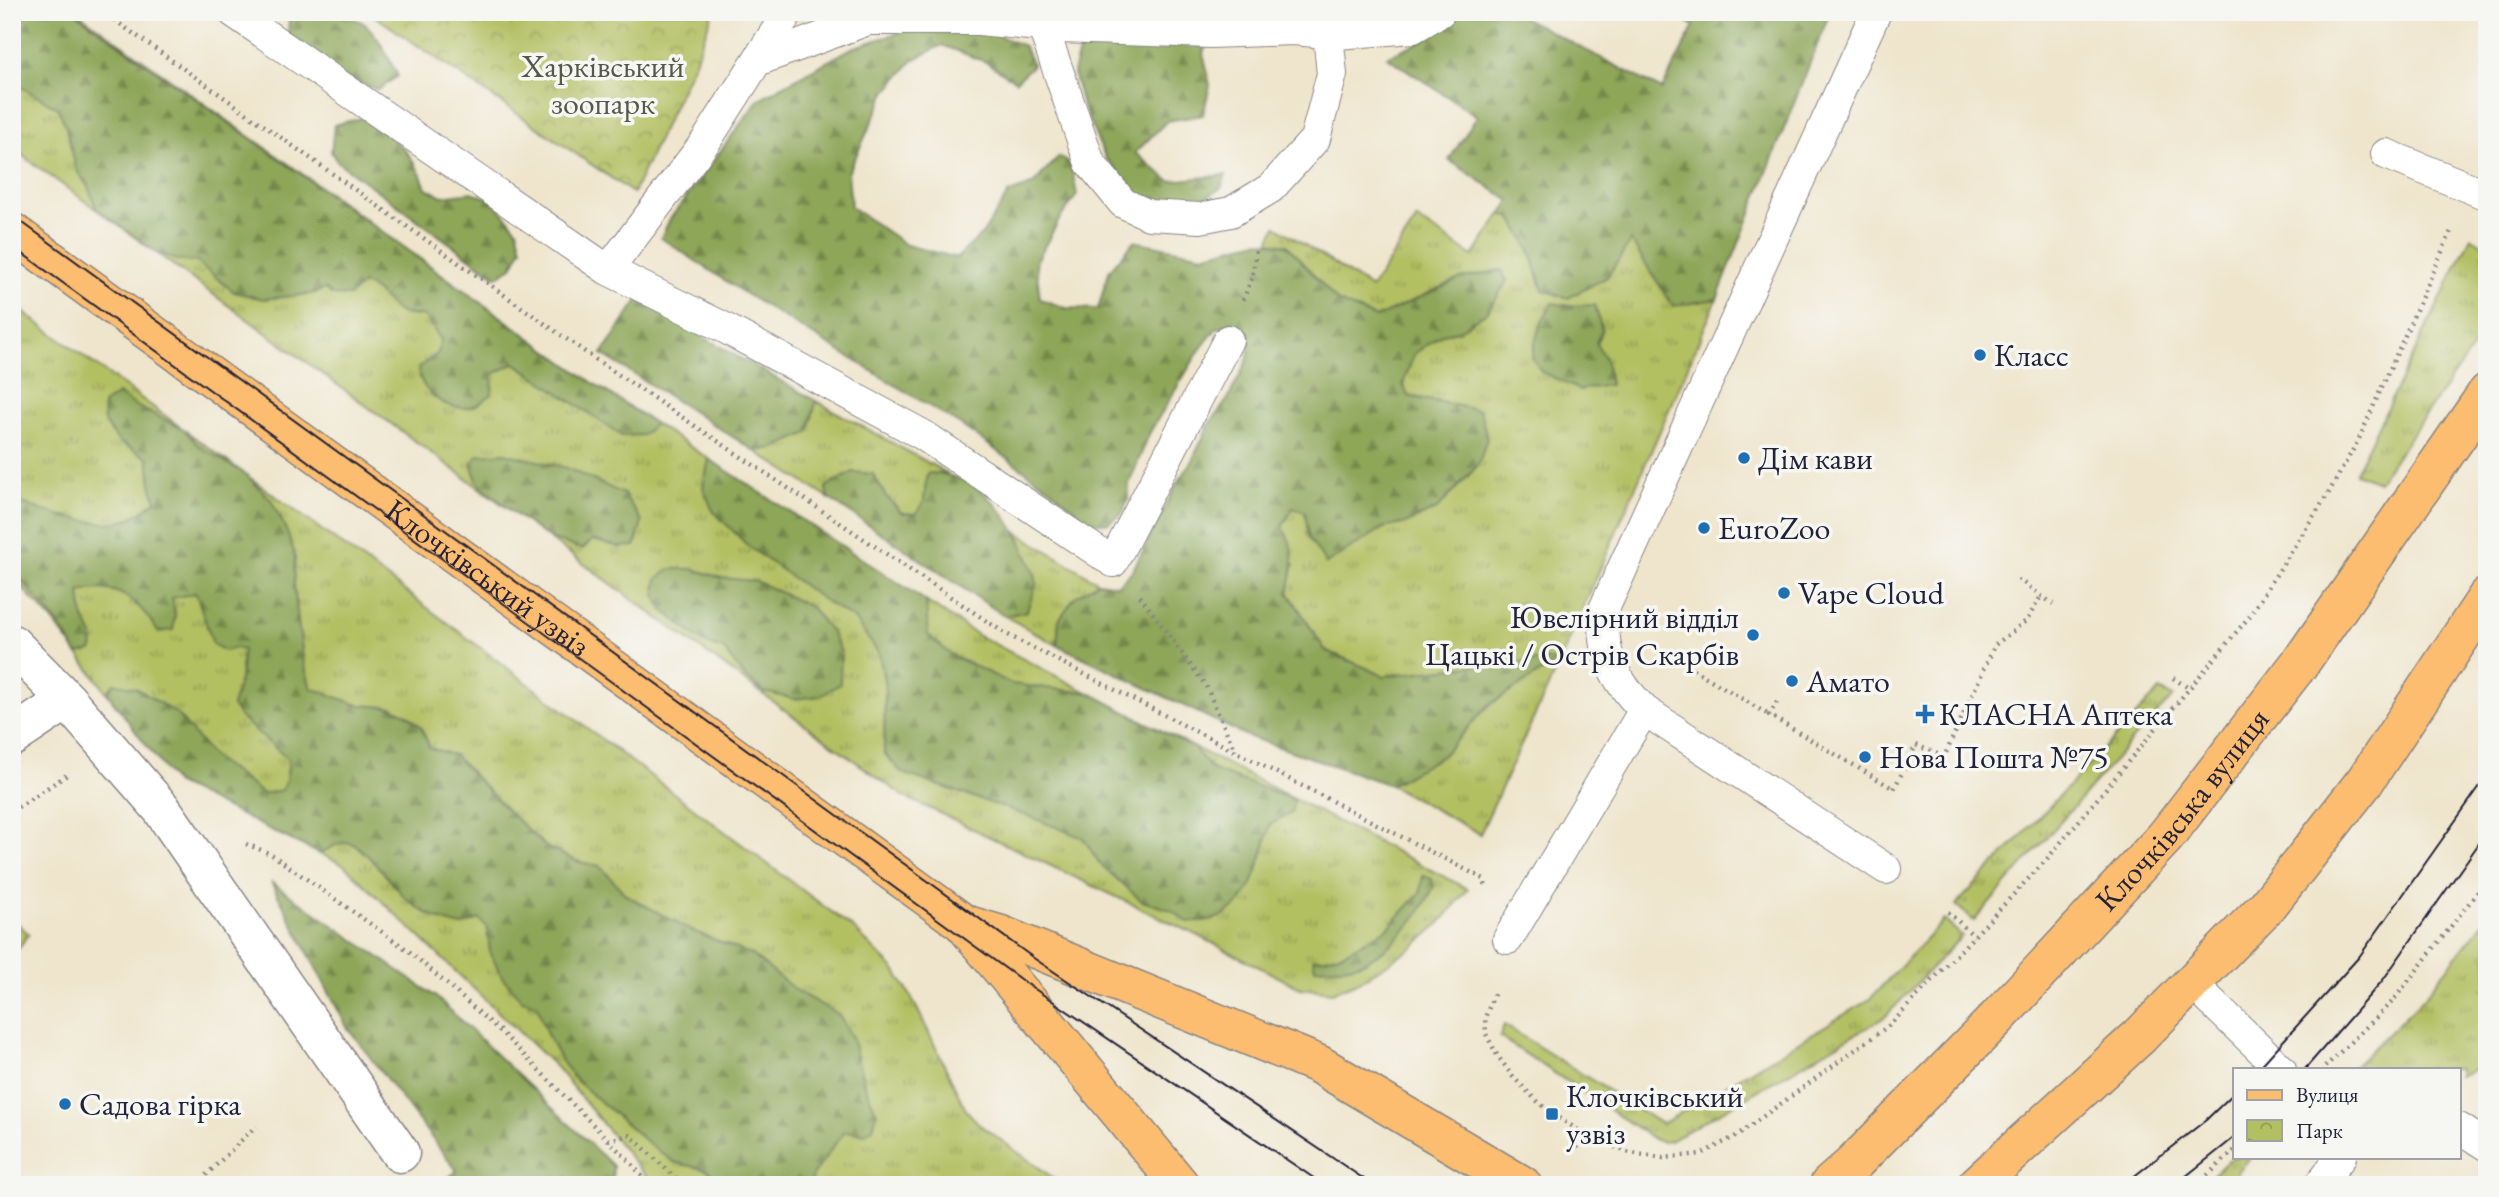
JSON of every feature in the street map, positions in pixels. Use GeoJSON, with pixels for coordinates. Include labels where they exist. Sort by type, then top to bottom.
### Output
{"type":"FeatureCollection","features":[{"type":"Feature","properties":{"kind":"main road","name":"Клочківський узвіз"},"geometry":{"type":"LineString","coordinates":[[12,232],[963,923],[1180,1185]]}},
{"type":"Feature","properties":{"kind":"main road","name":"Клочківська вулиця"},"geometry":{"type":"LineString","coordinates":[[1829,1185],[1997,1018],[2166,835],[2303,659],[2487,393]]}},
{"type":"Feature","properties":{"kind":"main road"},"geometry":{"type":"LineString","coordinates":[[1978,1185],[2140,1036],[2268,905],[2365,781],[2485,604]]}},
{"type":"Feature","properties":{"kind":"main road","name":"Клочківський узвіз"},"geometry":{"type":"LineString","coordinates":[[963,923],[1001,935],[1318,1064],[1522,1185]]}},
{"type":"Feature","properties":{"kind":"street"},"geometry":{"type":"LineString","coordinates":[[12,644],[67,700],[161,807],[400,1153]]}},
{"type":"Feature","properties":{"kind":"street"},"geometry":{"type":"LineString","coordinates":[[12,737],[67,700]]}},
{"type":"Feature","properties":{"kind":"lane"},"geometry":{"type":"LineString","coordinates":[[233,12],[608,270],[721,326],[923,435],[1113,562],[1228,340]]}},
{"type":"Feature","properties":{"kind":"lane"},"geometry":{"type":"LineString","coordinates":[[608,270],[706,141],[788,12]]}},
{"type":"Feature","properties":{"kind":"lane"},"geometry":{"type":"LineString","coordinates":[[757,61],[868,20],[979,20],[1043,27],[1211,33],[1293,30],[1328,34],[1413,28],[1440,12]]}},
{"type":"Feature","properties":{"kind":"lane"},"geometry":{"type":"LineString","coordinates":[[1876,12],[1604,609],[1603,635],[1608,663],[1623,689],[1644,710],[1886,869]]}},
{"type":"Feature","properties":{"kind":"lane"},"geometry":{"type":"LineString","coordinates":[[1043,27],[1090,163],[1123,203],[1149,215],[1200,218],[1231,212],[1271,188],[1315,139],[1332,74],[1328,34]]}},
{"type":"Feature","properties":{"kind":"lane"},"geometry":{"type":"LineString","coordinates":[[2386,154],[2487,195]]}},
{"type":"Feature","properties":{"kind":"lane"},"geometry":{"type":"LineString","coordinates":[[1508,939],[1644,710]]}},
{"type":"Feature","properties":{"kind":"lane"},"geometry":{"type":"LineString","coordinates":[[2192,983],[2280,1068]]}},
{"type":"Feature","properties":{"kind":"lane"},"geometry":{"type":"LineString","coordinates":[[2460,1129],[2487,1146]]}},
{"type":"Feature","properties":{"kind":"lane"},"geometry":{"type":"LineString","coordinates":[[2319,1185],[2340,1158]]}},
{"type":"Feature","properties":{"kind":"path"},"geometry":{"type":"LineString","coordinates":[[103,12],[595,359],[1006,634],[1484,879]]}},
{"type":"Feature","properties":{"kind":"path"},"geometry":{"type":"LineString","coordinates":[[1228,340],[1252,278],[1260,220],[1259,195]]}},
{"type":"Feature","properties":{"kind":"path"},"geometry":{"type":"LineString","coordinates":[[1494,994],[1485,1018],[1486,1034],[1513,1077],[1543,1106],[1585,1135],[1626,1152],[1663,1158],[1700,1154],[1752,1126],[1891,1024],[2047,859],[2249,617],[2328,494],[2359,439],[2452,229]]}},
{"type":"Feature","properties":{"kind":"path"},"geometry":{"type":"LineString","coordinates":[[1113,562],[1206,685],[1236,752]]}},
{"type":"Feature","properties":{"kind":"path"},"geometry":{"type":"LineString","coordinates":[[2018,579],[2053,604]]}},
{"type":"Feature","properties":{"kind":"path"},"geometry":{"type":"LineString","coordinates":[[1663,650],[1894,789],[1916,745],[1944,757],[1995,645],[2027,620],[2041,596]]}},
{"type":"Feature","properties":{"kind":"path"},"geometry":{"type":"LineString","coordinates":[[2173,678],[2190,689]]}},
{"type":"Feature","properties":{"kind":"path"},"geometry":{"type":"LineString","coordinates":[[1769,715],[1777,702]]}},
{"type":"Feature","properties":{"kind":"path"},"geometry":{"type":"LineString","coordinates":[[12,811],[75,770]]}},
{"type":"Feature","properties":{"kind":"path"},"geometry":{"type":"LineString","coordinates":[[234,839],[271,854],[409,951],[499,1030],[632,1164],[649,1185]]}},
{"type":"Feature","properties":{"kind":"path"},"geometry":{"type":"LineString","coordinates":[[2323,1068],[2392,1002],[2487,880]]}},
{"type":"Feature","properties":{"kind":"path"},"geometry":{"type":"LineString","coordinates":[[1948,912],[1974,936]]}},
{"type":"Feature","properties":{"kind":"path"},"geometry":{"type":"LineString","coordinates":[[196,1185],[256,1126]]}},
{"type":"Feature","properties":{"kind":"path"},"geometry":{"type":"LineString","coordinates":[[608,1140],[630,1135],[683,1185]]}},
{"type":"Feature","properties":{"kind":"path"},"geometry":{"type":"LineString","coordinates":[[1577,1148],[1585,1135]]}},
{"type":"Feature","properties":{"kind":"path"},"geometry":{"type":"LineString","coordinates":[[2197,1185],[2233,1152]]}},
{"type":"Feature","properties":{"kind":"green space"},"geometry":{"type":"Polygon","coordinates":[[[12,12],[77,12],[593,383],[979,636],[1468,889],[1440,923],[1413,947],[1358,982],[1332,992],[1300,988],[1199,936],[903,796],[12,148],[12,12]]]}},
{"type":"Feature","properties":{"kind":"green space"},"geometry":{"type":"Polygon","coordinates":[[[12,12],[74,12],[593,383],[655,424],[643,435],[622,436],[515,363],[493,374],[492,394],[479,404],[464,408],[446,404],[424,386],[418,368],[438,353],[441,340],[424,316],[401,313],[369,286],[363,284],[349,296],[332,295],[325,289],[312,294],[263,299],[234,292],[197,262],[177,260],[156,252],[97,209],[88,187],[76,169],[66,127],[58,108],[12,82],[12,12]]]}},
{"type":"Feature","properties":{"kind":"green space"},"geometry":{"type":"Polygon","coordinates":[[[302,12],[345,16],[366,25],[380,42],[398,76],[378,90],[343,77],[288,36],[289,19],[302,12]]]}},
{"type":"Feature","properties":{"kind":"green space","name":"Харківський зоопарк"},"geometry":{"type":"Polygon","coordinates":[[[369,12],[713,12],[695,61],[633,193],[369,12]]]}},
{"type":"Feature","properties":{"kind":"green space"},"geometry":{"type":"Polygon","coordinates":[[[1049,12],[1230,12],[1203,52],[1210,85],[1203,115],[1167,121],[1135,153],[1170,181],[1226,175],[1221,188],[1198,202],[1164,202],[1138,194],[1106,159],[1082,105],[1073,72],[1083,39],[1049,12]]]}},
{"type":"Feature","properties":{"kind":"green space"},"geometry":{"type":"Polygon","coordinates":[[[1230,12],[1383,12],[1389,14],[1230,15],[1230,12]]]}},
{"type":"Feature","properties":{"kind":"green space"},"geometry":{"type":"Polygon","coordinates":[[[1457,12],[1513,12],[1662,90],[1694,26],[1672,12],[1830,12],[1717,299],[1673,306],[1631,241],[1607,277],[1568,298],[1543,290],[1530,250],[1512,218],[1501,214],[1510,201],[1449,160],[1477,116],[1387,57],[1432,36],[1457,12]]]}},
{"type":"Feature","properties":{"kind":"green space"},"geometry":{"type":"Polygon","coordinates":[[[907,30],[992,33],[1024,46],[1033,65],[1016,81],[986,62],[942,45],[913,60],[886,92],[848,173],[851,207],[906,245],[957,258],[983,233],[1009,193],[1032,185],[1059,157],[1071,164],[1077,195],[1059,220],[1036,262],[1040,299],[1066,308],[1098,309],[1109,271],[1134,241],[1203,255],[1258,241],[1287,245],[1338,302],[1376,318],[1459,279],[1501,270],[1507,281],[1488,311],[1458,331],[1442,334],[1414,354],[1403,384],[1408,396],[1480,410],[1487,438],[1479,464],[1437,509],[1407,523],[1383,528],[1326,564],[1309,538],[1305,512],[1293,508],[1282,527],[1290,543],[1293,558],[1288,592],[1325,650],[1384,676],[1561,659],[1488,706],[1442,756],[1390,785],[1247,736],[1057,645],[1059,620],[1074,598],[1098,582],[1118,585],[1133,570],[1176,485],[1192,461],[1210,423],[1228,399],[1248,359],[1250,333],[1232,322],[1216,329],[1199,351],[1150,432],[1129,484],[1128,500],[1122,514],[1108,523],[1089,522],[1052,490],[962,426],[744,293],[661,238],[670,219],[759,99],[852,48],[907,30]]]}},
{"type":"Feature","properties":{"kind":"green space"},"geometry":{"type":"Polygon","coordinates":[[[361,118],[401,146],[415,164],[426,188],[442,196],[472,192],[493,200],[517,229],[522,248],[512,267],[496,277],[338,162],[331,152],[334,125],[361,118]]]}},
{"type":"Feature","properties":{"kind":"green space"},"geometry":{"type":"Polygon","coordinates":[[[1501,214],[1512,218],[1530,250],[1543,290],[1568,298],[1607,277],[1631,240],[1673,305],[1717,299],[1561,659],[1480,834],[1390,785],[1442,756],[1488,706],[1560,660],[1470,666],[1384,676],[1325,650],[1288,592],[1294,564],[1282,527],[1293,507],[1305,511],[1309,538],[1327,563],[1383,528],[1407,523],[1437,509],[1479,464],[1451,404],[1408,396],[1403,384],[1414,354],[1442,334],[1459,331],[1431,292],[1376,318],[1338,302],[1287,245],[1269,242],[1276,226],[1371,288],[1417,219],[1473,256],[1501,214]]]}},
{"type":"Feature","properties":{"kind":"green space"},"geometry":{"type":"Polygon","coordinates":[[[2471,237],[2487,247],[2487,327],[2378,482],[2355,473],[2471,237]]]}},
{"type":"Feature","properties":{"kind":"green space"},"geometry":{"type":"Polygon","coordinates":[[[638,300],[816,401],[808,433],[774,448],[755,451],[602,354],[638,300]]]}},
{"type":"Feature","properties":{"kind":"green space"},"geometry":{"type":"Polygon","coordinates":[[[1552,303],[1571,306],[1595,305],[1602,330],[1596,343],[1606,360],[1610,385],[1579,390],[1542,372],[1532,358],[1539,329],[1552,303]]]}},
{"type":"Feature","properties":{"kind":"green space"},"geometry":{"type":"Polygon","coordinates":[[[12,304],[397,585],[854,929],[895,970],[912,998],[966,1110],[980,1125],[1063,1185],[653,1185],[557,1068],[344,865],[175,783],[52,620],[12,577],[12,304]]]}},
{"type":"Feature","properties":{"kind":"green space"},"geometry":{"type":"Polygon","coordinates":[[[118,394],[138,407],[184,429],[199,446],[247,475],[271,500],[295,554],[294,585],[298,621],[304,664],[311,688],[358,705],[392,707],[408,715],[421,727],[430,748],[454,755],[546,847],[579,862],[600,866],[626,895],[688,929],[752,955],[798,992],[838,1014],[852,1037],[864,1084],[877,1113],[873,1128],[864,1134],[845,1131],[813,1174],[811,1185],[725,1185],[707,1170],[674,1162],[649,1144],[577,1081],[560,1059],[547,1034],[537,1005],[522,1000],[502,977],[490,952],[487,927],[479,919],[462,926],[426,913],[408,900],[371,859],[350,843],[342,843],[320,854],[175,783],[107,693],[114,683],[136,688],[177,714],[212,756],[263,794],[282,790],[289,760],[240,717],[232,706],[240,679],[243,650],[235,648],[225,651],[213,644],[196,593],[172,598],[175,614],[173,630],[158,632],[143,611],[126,597],[116,592],[93,590],[80,592],[83,616],[93,636],[92,651],[77,654],[60,626],[12,569],[12,497],[48,512],[108,523],[129,519],[156,501],[148,458],[119,442],[104,422],[103,404],[118,394]]]}},
{"type":"Feature","properties":{"kind":"green space"},"geometry":{"type":"Polygon","coordinates":[[[816,401],[947,473],[927,474],[924,501],[916,514],[902,513],[886,497],[873,474],[826,487],[828,498],[755,451],[774,448],[808,433],[816,401]]]}},
{"type":"Feature","properties":{"kind":"green space"},"geometry":{"type":"Polygon","coordinates":[[[504,453],[567,468],[624,494],[642,522],[635,546],[619,547],[592,540],[583,549],[578,548],[551,539],[515,514],[478,483],[471,464],[478,455],[504,453]]]}},
{"type":"Feature","properties":{"kind":"green space"},"geometry":{"type":"Polygon","coordinates":[[[709,459],[926,601],[928,635],[953,656],[1012,684],[1090,693],[1194,748],[1211,769],[1294,800],[1291,813],[1270,825],[1253,882],[1237,905],[1211,920],[1188,922],[1171,910],[1142,901],[1100,864],[1083,838],[1031,817],[902,773],[884,753],[885,685],[879,654],[854,619],[749,547],[713,511],[703,488],[709,459]]]}},
{"type":"Feature","properties":{"kind":"green space"},"geometry":{"type":"Polygon","coordinates":[[[853,472],[873,474],[886,497],[902,513],[916,514],[924,501],[927,473],[945,475],[976,487],[1000,509],[1010,523],[1035,574],[1035,587],[1027,611],[1005,616],[828,498],[826,487],[853,472]]]}},
{"type":"Feature","properties":{"kind":"green space"},"geometry":{"type":"Polygon","coordinates":[[[1017,532],[1098,582],[1074,598],[1059,620],[1057,645],[1005,616],[1027,611],[1036,580],[1017,532]]]}},
{"type":"Feature","properties":{"kind":"green space"},"geometry":{"type":"Polygon","coordinates":[[[669,569],[693,569],[722,578],[756,581],[811,607],[832,633],[841,652],[840,684],[820,696],[794,699],[764,692],[741,673],[724,649],[704,643],[663,610],[655,595],[657,579],[669,569]]]}},
{"type":"Feature","properties":{"kind":"green space"},"geometry":{"type":"Polygon","coordinates":[[[2160,690],[2173,697],[1974,921],[1956,905],[2160,690]]]}},
{"type":"Feature","properties":{"kind":"green space"},"geometry":{"type":"Polygon","coordinates":[[[1423,876],[1432,879],[1434,886],[1412,922],[1391,944],[1354,965],[1315,968],[1313,958],[1325,958],[1345,952],[1387,929],[1420,893],[1423,876]]]}},
{"type":"Feature","properties":{"kind":"green space"},"geometry":{"type":"Polygon","coordinates":[[[271,882],[436,997],[613,1166],[612,1185],[439,1185],[457,1171],[347,1027],[271,882]]]}},
{"type":"Feature","properties":{"kind":"green space"},"geometry":{"type":"Polygon","coordinates":[[[2487,918],[2487,1064],[2460,1076],[2460,1068],[2353,1068],[2422,1000],[2487,918]]]}},
{"type":"Feature","properties":{"kind":"green space"},"geometry":{"type":"Polygon","coordinates":[[[12,919],[29,934],[12,957],[12,919]]]}},
{"type":"Feature","properties":{"kind":"green space"},"geometry":{"type":"Polygon","coordinates":[[[1944,920],[1962,936],[1885,1017],[1670,1141],[1661,1142],[1654,1139],[1500,1037],[1504,1025],[1662,1124],[1870,999],[1944,920]]]}},
{"type":"Feature","properties":{"kind":"green space"},"geometry":{"type":"Polygon","coordinates":[[[2233,1156],[2233,1158],[2250,1158],[2226,1185],[2202,1185],[2233,1156]]]}},
{"type":"Feature","properties":{"kind":"tram line"},"geometry":{"type":"LineString","coordinates":[[12,215],[1035,959],[1373,1185]]}},
{"type":"Feature","properties":{"kind":"tram line"},"geometry":{"type":"LineString","coordinates":[[12,246],[1020,979],[1324,1185]]}},
{"type":"Feature","properties":{"kind":"tram line"},"geometry":{"type":"LineString","coordinates":[[2259,1068],[2359,957],[2487,776]]}},
{"type":"Feature","properties":{"kind":"tram line"},"geometry":{"type":"LineString","coordinates":[[2306,1068],[2383,980],[2487,832]]}},
{"type":"Feature","properties":{"kind":"tram line"},"geometry":{"type":"LineString","coordinates":[[2123,1185],[2206,1120],[2233,1094]]}},
{"type":"Feature","properties":{"kind":"tram line"},"geometry":{"type":"LineString","coordinates":[[2175,1185],[2233,1139]]}},
{"type":"Feature","properties":{"kind":"place","name":"Класс"},"geometry":{"type":"Point","coordinates":[1980,355]}},
{"type":"Feature","properties":{"kind":"place","name":"Дім кави"},"geometry":{"type":"Point","coordinates":[1744,458]}},
{"type":"Feature","properties":{"kind":"place","name":"EuroZoo"},"geometry":{"type":"Point","coordinates":[1704,528]}},
{"type":"Feature","properties":{"kind":"place","name":"Vape Cloud"},"geometry":{"type":"Point","coordinates":[1784,593]}},
{"type":"Feature","properties":{"kind":"place","name":"Ювелірний відділ Цацькі / Острів Скарбів"},"geometry":{"type":"Point","coordinates":[1753,635]}},
{"type":"Feature","properties":{"kind":"place","name":"Амато"},"geometry":{"type":"Point","coordinates":[1792,681]}},
{"type":"Feature","properties":{"kind":"place","name":"КЛАСНА Аптека"},"geometry":{"type":"Point","coordinates":[1925,714]}},
{"type":"Feature","properties":{"kind":"place","name":"Нова Пошта №75"},"geometry":{"type":"Point","coordinates":[1865,757]}},
{"type":"Feature","properties":{"kind":"place","name":"Садова гірка"},"geometry":{"type":"Point","coordinates":[65,1104]}},
{"type":"Feature","properties":{"kind":"place","name":"Клочківський узвіз"},"geometry":{"type":"Point","coordinates":[1552,1114]}}]}
